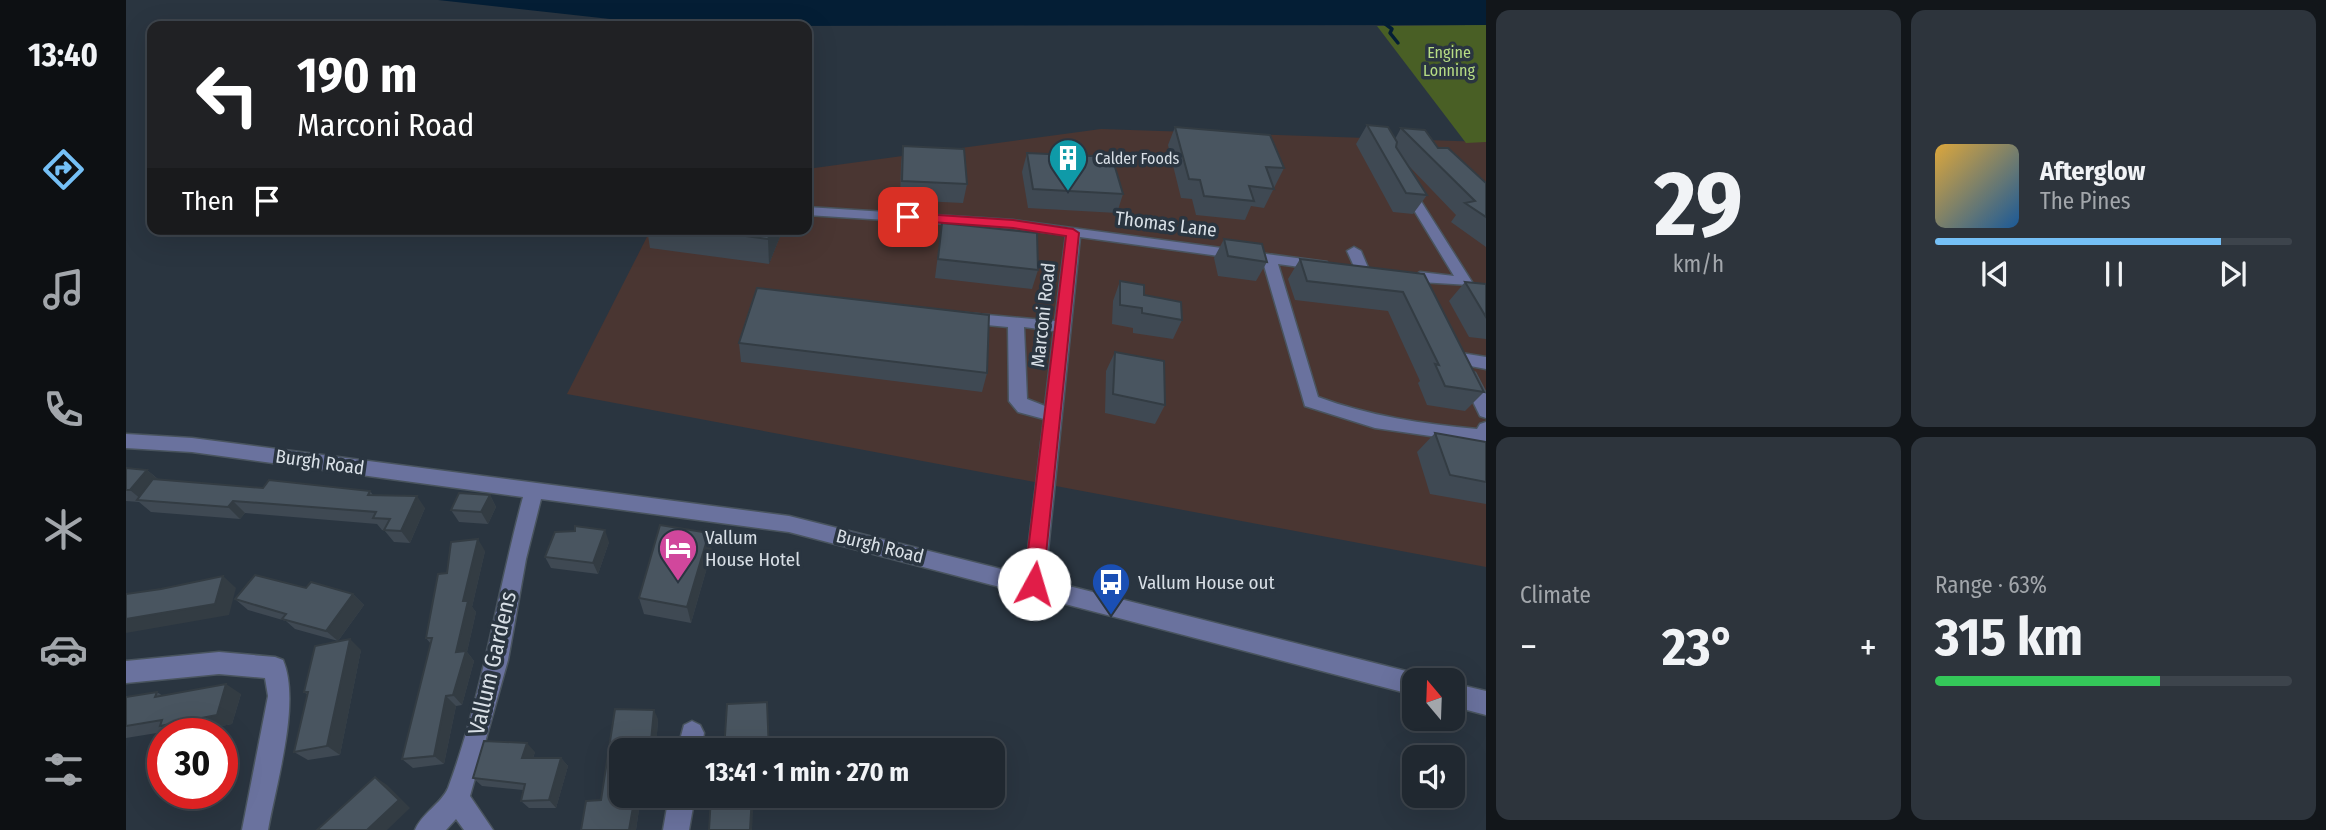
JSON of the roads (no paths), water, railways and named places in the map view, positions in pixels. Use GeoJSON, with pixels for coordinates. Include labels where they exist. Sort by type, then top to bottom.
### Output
{"type":"FeatureCollection","features":[{"type":"Feature","properties":{"kind":"street"},"geometry":{"type":"LineString","coordinates":[[1399,176],[1465,282],[1418,281]]}},
{"type":"Feature","properties":{"kind":"street"},"geometry":{"type":"LineString","coordinates":[[812,211],[1013,224],[1073,233]]}},
{"type":"Feature","properties":{"kind":"street","name":"Thomas Lane"},"geometry":{"type":"LineString","coordinates":[[1073,233],[1355,269],[1354,251]]}},
{"type":"Feature","properties":{"kind":"street","name":"Marconi Road"},"geometry":{"type":"LineString","coordinates":[[1034,584],[1073,233]]}},
{"type":"Feature","properties":{"kind":"street"},"geometry":{"type":"LineString","coordinates":[[1269,259],[1311,401],[1340,413],[1453,434],[1486,437],[1486,429]]}},
{"type":"Feature","properties":{"kind":"street"},"geometry":{"type":"LineString","coordinates":[[942,316],[1063,327]]}},
{"type":"Feature","properties":{"kind":"street"},"geometry":{"type":"LineString","coordinates":[[1018,322],[1017,401],[1053,415]]}},
{"type":"Feature","properties":{"kind":"street"},"geometry":{"type":"LineString","coordinates":[[1486,363],[1458,354],[1486,411]]}},
{"type":"Feature","properties":{"kind":"street","name":"Burgh Road"},"geometry":{"type":"LineString","coordinates":[[126,441],[192,445],[789,524],[1034,584],[1402,681]]}},
{"type":"Feature","properties":{"kind":"street","name":"Vallum Gardens"},"geometry":{"type":"LineString","coordinates":[[457,799],[497,660],[516,559],[534,490]]}},
{"type":"Feature","properties":{"kind":"street"},"geometry":{"type":"LineString","coordinates":[[126,672],[219,663],[275,668],[280,696],[255,830]]}},
{"type":"Feature","properties":{"kind":"street"},"geometry":{"type":"LineString","coordinates":[[1465,697],[1486,703]]}},
{"type":"Feature","properties":{"kind":"street"},"geometry":{"type":"LineString","coordinates":[[428,830],[457,799],[480,830]]}},
{"type":"Feature","properties":{"kind":"street"},"geometry":{"type":"LineString","coordinates":[[676,830],[680,808]]}},
{"type":"Feature","properties":{"kind":"water"},"geometry":{"type":"Polygon","coordinates":[[[438,0],[1486,0],[1486,25],[812,26],[812,21],[610,19],[438,0]]]}},
{"type":"Feature","properties":{"kind":"waterway"},"geometry":{"type":"LineString","coordinates":[[1384,23],[1392,29],[1390,33],[1398,43]]}},
{"type":"Feature","properties":{"kind":"place","name":"Calder Foods"},"geometry":{"type":"Point","coordinates":[1068,192]}},
{"type":"Feature","properties":{"kind":"place","name":"Vallum House Hotel"},"geometry":{"type":"Point","coordinates":[678,582]}},
{"type":"Feature","properties":{"kind":"place","name":"Vallum House out"},"geometry":{"type":"Point","coordinates":[1111,616]}},
{"type":"Feature","properties":{"kind":"park label","name":"Engine Lonning"},"geometry":{"type":"Point","coordinates":[1449,61]}}]}
